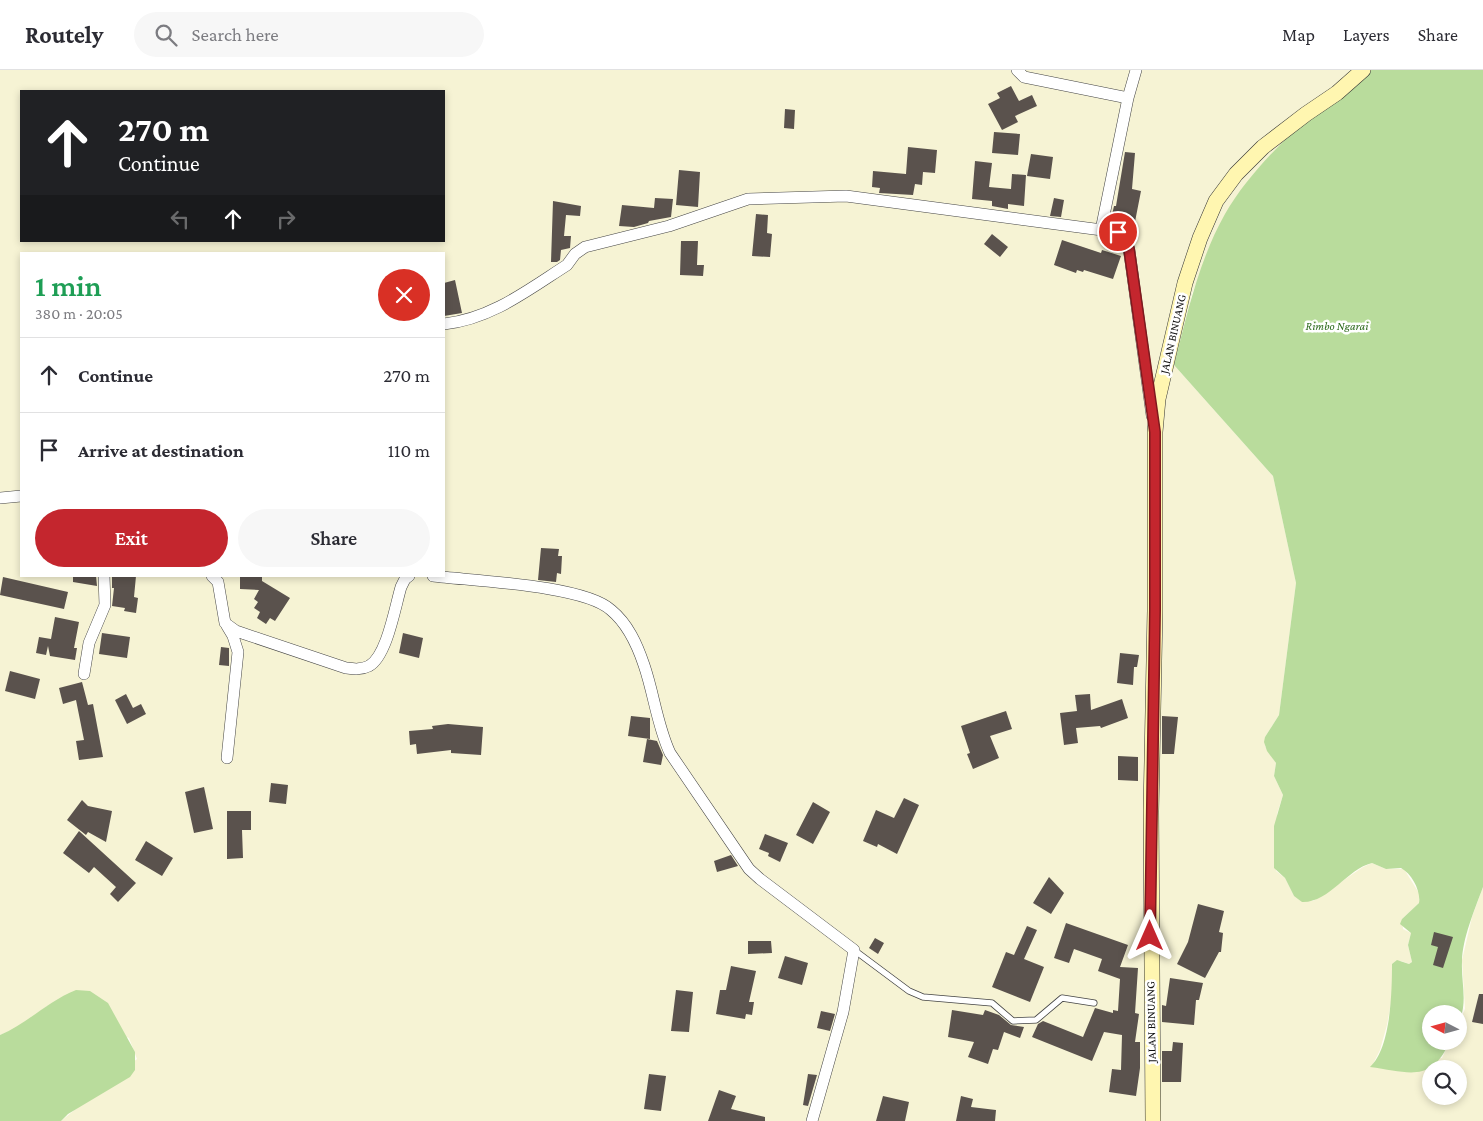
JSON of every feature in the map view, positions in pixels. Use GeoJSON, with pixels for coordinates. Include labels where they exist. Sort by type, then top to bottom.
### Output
{"type":"FeatureCollection","features":[{"type":"Feature","properties":{"kind":"main road","name":"JALAN BINUANG"},"geometry":{"type":"LineString","coordinates":[[1152,1121],[1150,821],[1155,610],[1155,432],[1158,399],[1185,283],[1200,238],[1216,201],[1236,174],[1263,147],[1306,114],[1338,93],[1363,70]]}},
{"type":"Feature","properties":{"kind":"street"},"geometry":{"type":"LineString","coordinates":[[1016,70],[1024,77],[1128,98]]}},
{"type":"Feature","properties":{"kind":"street"},"geometry":{"type":"LineString","coordinates":[[1101,230],[1128,98],[1136,70]]}},
{"type":"Feature","properties":{"kind":"street"},"geometry":{"type":"LineString","coordinates":[[445,324],[495,311],[567,265],[575,254],[586,247],[669,226],[748,199],[846,196],[1118,232],[1125,238],[1129,249],[1155,432]]}},
{"type":"Feature","properties":{"kind":"street"},"geometry":{"type":"LineString","coordinates":[[0,498],[20,496]]}},
{"type":"Feature","properties":{"kind":"street"},"geometry":{"type":"LineString","coordinates":[[84,674],[89,642],[105,605],[104,577]]}},
{"type":"Feature","properties":{"kind":"street"},"geometry":{"type":"LineString","coordinates":[[213,577],[218,582],[225,623],[233,636],[238,652],[227,758]]}},
{"type":"Feature","properties":{"kind":"street"},"geometry":{"type":"LineString","coordinates":[[225,623],[243,635],[346,668],[358,670],[369,666],[383,649],[401,587],[408,577]]}},
{"type":"Feature","properties":{"kind":"street"},"geometry":{"type":"LineString","coordinates":[[442,577],[562,591],[585,596],[610,609],[629,629],[644,665],[664,740],[670,753],[750,869],[760,879],[854,950],[843,1012],[812,1121]]}},
{"type":"Feature","properties":{"kind":"lane"},"geometry":{"type":"LineString","coordinates":[[854,950],[909,991],[923,997],[992,1003],[1013,1021],[1036,1020],[1062,998],[1094,1004]]}},
{"type":"Feature","properties":{"kind":"shaded area"},"geometry":{"type":"Polygon","coordinates":[[[0,70],[1360,70],[1266,160],[1214,238],[1192,294],[1174,365],[1273,476],[1296,583],[1279,715],[1265,737],[1265,746],[1276,763],[1274,776],[1283,795],[1277,814],[1276,871],[1285,878],[1294,896],[1313,901],[1363,867],[1372,863],[1386,869],[1404,869],[1419,893],[1419,903],[1402,919],[1403,929],[1411,933],[1408,945],[1412,962],[1409,964],[1401,961],[1392,964],[1392,997],[1387,1025],[1380,1050],[1373,1064],[1442,1058],[1446,1050],[1468,1050],[1468,1005],[1465,1005],[1462,960],[1472,917],[1483,887],[1483,1121],[61,1121],[137,1059],[129,1038],[47,1006],[20,1027],[0,1035],[0,70]]]}},
{"type":"Feature","properties":{"kind":"green space","name":"Rimbo Ngarai"},"geometry":{"type":"Polygon","coordinates":[[[1360,70],[1483,70],[1483,887],[1464,944],[1462,970],[1463,1005],[1422,1005],[1422,1050],[1446,1050],[1439,1060],[1422,1060],[1422,1071],[1418,1072],[1370,1067],[1377,1058],[1386,1033],[1391,1003],[1392,964],[1397,960],[1409,964],[1412,962],[1408,945],[1411,933],[1400,924],[1402,919],[1419,903],[1419,893],[1412,879],[1401,868],[1386,869],[1372,863],[1354,872],[1321,897],[1312,901],[1302,902],[1294,896],[1285,878],[1274,868],[1274,826],[1283,795],[1274,776],[1276,763],[1267,751],[1264,742],[1265,737],[1279,715],[1296,583],[1273,476],[1174,365],[1201,269],[1225,214],[1238,194],[1269,156],[1360,70]]]}},
{"type":"Feature","properties":{"kind":"green space"},"geometry":{"type":"Polygon","coordinates":[[[76,990],[90,991],[108,1003],[135,1052],[135,1070],[130,1077],[68,1114],[61,1121],[0,1121],[0,1035],[56,1000],[76,990]]]}},
{"type":"Feature","properties":{"kind":"building"},"geometry":{"type":"Polygon","coordinates":[[[1011,86],[1019,101],[1032,95],[1037,106],[1015,116],[1018,122],[1002,130],[988,104],[1000,98],[997,93],[1011,86]]]}},
{"type":"Feature","properties":{"kind":"building"},"geometry":{"type":"Polygon","coordinates":[[[785,109],[795,110],[794,129],[784,128],[785,109]]]}},
{"type":"Feature","properties":{"kind":"building"},"geometry":{"type":"Polygon","coordinates":[[[994,132],[1020,134],[1018,155],[992,153],[994,132]]]}},
{"type":"Feature","properties":{"kind":"building"},"geometry":{"type":"Polygon","coordinates":[[[908,147],[937,150],[935,173],[923,172],[922,185],[915,184],[913,195],[879,193],[880,188],[872,187],[873,171],[906,174],[908,147]]]}},
{"type":"Feature","properties":{"kind":"building"},"geometry":{"type":"Polygon","coordinates":[[[1125,152],[1135,153],[1132,189],[1141,191],[1133,232],[1118,225],[1110,224],[1114,206],[1116,206],[1125,152]]]}},
{"type":"Feature","properties":{"kind":"building"},"geometry":{"type":"Polygon","coordinates":[[[1031,154],[1053,157],[1050,179],[1027,176],[1031,154]]]}},
{"type":"Feature","properties":{"kind":"building"},"geometry":{"type":"Polygon","coordinates":[[[975,161],[992,163],[989,187],[1011,189],[1012,174],[1026,175],[1024,206],[1008,204],[1008,209],[992,206],[992,201],[972,199],[975,161]]]}},
{"type":"Feature","properties":{"kind":"building"},"geometry":{"type":"Polygon","coordinates":[[[679,170],[700,172],[698,207],[676,205],[679,170]]]}},
{"type":"Feature","properties":{"kind":"building"},"geometry":{"type":"Polygon","coordinates":[[[655,198],[673,199],[671,217],[649,221],[634,227],[619,226],[622,205],[654,208],[655,198]]]}},
{"type":"Feature","properties":{"kind":"building"},"geometry":{"type":"Polygon","coordinates":[[[1054,198],[1064,200],[1061,217],[1050,216],[1054,198]]]}},
{"type":"Feature","properties":{"kind":"building"},"geometry":{"type":"Polygon","coordinates":[[[553,201],[581,206],[580,216],[566,215],[564,236],[571,236],[570,248],[561,250],[560,260],[557,262],[551,262],[553,201]]]}},
{"type":"Feature","properties":{"kind":"building"},"geometry":{"type":"Polygon","coordinates":[[[756,214],[768,215],[767,233],[772,234],[770,257],[752,256],[756,214]]]}},
{"type":"Feature","properties":{"kind":"building"},"geometry":{"type":"Polygon","coordinates":[[[992,234],[1008,247],[1000,257],[984,244],[992,234]]]}},
{"type":"Feature","properties":{"kind":"building"},"geometry":{"type":"Polygon","coordinates":[[[1062,240],[1101,253],[1102,250],[1121,256],[1113,279],[1084,270],[1083,272],[1077,270],[1076,273],[1054,265],[1062,240]]]}},
{"type":"Feature","properties":{"kind":"building"},"geometry":{"type":"Polygon","coordinates":[[[681,241],[698,241],[697,265],[704,265],[703,276],[680,275],[681,241]]]}},
{"type":"Feature","properties":{"kind":"building"},"geometry":{"type":"Polygon","coordinates":[[[455,280],[462,313],[445,316],[445,283],[455,280]]]}},
{"type":"Feature","properties":{"kind":"building"},"geometry":{"type":"Polygon","coordinates":[[[541,548],[559,549],[558,556],[562,556],[561,574],[557,573],[556,582],[538,580],[541,548]]]}},
{"type":"Feature","properties":{"kind":"building"},"geometry":{"type":"Polygon","coordinates":[[[3,577],[68,592],[64,609],[0,595],[3,577]]]}},
{"type":"Feature","properties":{"kind":"building"},"geometry":{"type":"Polygon","coordinates":[[[73,577],[96,577],[97,586],[73,582],[73,577]]]}},
{"type":"Feature","properties":{"kind":"building"},"geometry":{"type":"Polygon","coordinates":[[[112,577],[136,577],[134,597],[138,598],[136,613],[124,611],[125,608],[112,606],[114,588],[112,588],[112,577]]]}},
{"type":"Feature","properties":{"kind":"building"},"geometry":{"type":"Polygon","coordinates":[[[240,577],[262,577],[262,581],[290,598],[275,621],[270,618],[266,624],[257,618],[260,612],[254,608],[258,602],[254,599],[259,590],[240,589],[240,577]]]}},
{"type":"Feature","properties":{"kind":"building"},"geometry":{"type":"Polygon","coordinates":[[[55,617],[79,622],[74,648],[77,648],[75,660],[50,656],[48,646],[46,655],[36,653],[39,637],[51,639],[55,617]]]}},
{"type":"Feature","properties":{"kind":"building"},"geometry":{"type":"Polygon","coordinates":[[[102,633],[130,637],[127,658],[99,654],[102,633]]]}},
{"type":"Feature","properties":{"kind":"building"},"geometry":{"type":"Polygon","coordinates":[[[403,633],[423,638],[419,658],[399,653],[403,633]]]}},
{"type":"Feature","properties":{"kind":"building"},"geometry":{"type":"Polygon","coordinates":[[[221,647],[229,648],[229,666],[219,665],[221,647]]]}},
{"type":"Feature","properties":{"kind":"building"},"geometry":{"type":"Polygon","coordinates":[[[1120,653],[1139,655],[1137,667],[1134,667],[1133,685],[1117,683],[1120,653]]]}},
{"type":"Feature","properties":{"kind":"building"},"geometry":{"type":"Polygon","coordinates":[[[10,671],[40,679],[35,699],[5,691],[10,671]]]}},
{"type":"Feature","properties":{"kind":"building"},"geometry":{"type":"Polygon","coordinates":[[[82,682],[88,705],[93,704],[103,757],[79,760],[76,741],[84,740],[76,700],[63,704],[59,688],[82,682]]]}},
{"type":"Feature","properties":{"kind":"building"},"geometry":{"type":"Polygon","coordinates":[[[126,694],[133,708],[141,704],[146,714],[127,724],[115,700],[126,694]]]}},
{"type":"Feature","properties":{"kind":"building"},"geometry":{"type":"Polygon","coordinates":[[[1090,694],[1091,710],[1122,699],[1128,718],[1101,728],[1100,726],[1076,728],[1078,743],[1064,745],[1060,713],[1077,711],[1075,695],[1090,694]]]}},
{"type":"Feature","properties":{"kind":"building"},"geometry":{"type":"Polygon","coordinates":[[[1006,711],[1012,729],[990,736],[999,758],[973,769],[967,754],[970,753],[961,726],[1006,711]]]}},
{"type":"Feature","properties":{"kind":"building"},"geometry":{"type":"Polygon","coordinates":[[[631,716],[650,718],[650,739],[628,736],[631,716]]]}},
{"type":"Feature","properties":{"kind":"building"},"geometry":{"type":"Polygon","coordinates":[[[1162,716],[1178,717],[1174,754],[1162,754],[1162,716]]]}},
{"type":"Feature","properties":{"kind":"building"},"geometry":{"type":"Polygon","coordinates":[[[448,724],[483,727],[481,755],[451,753],[451,750],[417,754],[416,744],[410,745],[409,731],[433,729],[432,726],[448,724]]]}},
{"type":"Feature","properties":{"kind":"building"},"geometry":{"type":"Polygon","coordinates":[[[647,739],[657,741],[663,755],[661,765],[643,762],[647,739]]]}},
{"type":"Feature","properties":{"kind":"building"},"geometry":{"type":"Polygon","coordinates":[[[1118,756],[1138,757],[1138,781],[1118,780],[1118,756]]]}},
{"type":"Feature","properties":{"kind":"building"},"geometry":{"type":"Polygon","coordinates":[[[271,783],[288,785],[286,804],[269,802],[271,783]]]}},
{"type":"Feature","properties":{"kind":"building"},"geometry":{"type":"Polygon","coordinates":[[[204,787],[213,829],[194,833],[185,792],[204,787]]]}},
{"type":"Feature","properties":{"kind":"building"},"geometry":{"type":"Polygon","coordinates":[[[904,798],[919,805],[897,854],[878,844],[877,847],[863,841],[876,810],[894,818],[904,798]]]}},
{"type":"Feature","properties":{"kind":"building"},"geometry":{"type":"Polygon","coordinates":[[[82,800],[88,806],[112,811],[106,842],[88,832],[86,835],[67,820],[82,800]]]}},
{"type":"Feature","properties":{"kind":"building"},"geometry":{"type":"Polygon","coordinates":[[[813,802],[830,812],[813,844],[796,835],[813,802]]]}},
{"type":"Feature","properties":{"kind":"building"},"geometry":{"type":"Polygon","coordinates":[[[227,811],[251,811],[251,830],[242,830],[243,858],[227,859],[227,811]]]}},
{"type":"Feature","properties":{"kind":"building"},"geometry":{"type":"Polygon","coordinates":[[[79,831],[136,883],[118,902],[110,894],[116,887],[94,867],[89,873],[63,853],[79,831]]]}},
{"type":"Feature","properties":{"kind":"building"},"geometry":{"type":"Polygon","coordinates":[[[765,834],[788,843],[780,862],[768,856],[769,853],[759,849],[765,834]]]}},
{"type":"Feature","properties":{"kind":"building"},"geometry":{"type":"Polygon","coordinates":[[[146,841],[173,858],[162,876],[135,860],[146,841]]]}},
{"type":"Feature","properties":{"kind":"building"},"geometry":{"type":"Polygon","coordinates":[[[731,855],[738,866],[717,872],[714,861],[731,855]]]}},
{"type":"Feature","properties":{"kind":"building"},"geometry":{"type":"Polygon","coordinates":[[[1049,877],[1064,893],[1051,914],[1033,903],[1049,877]]]}},
{"type":"Feature","properties":{"kind":"building"},"geometry":{"type":"Polygon","coordinates":[[[1198,904],[1224,911],[1219,932],[1223,933],[1221,952],[1219,952],[1205,978],[1177,964],[1188,942],[1198,904]]]}},
{"type":"Feature","properties":{"kind":"building"},"geometry":{"type":"Polygon","coordinates":[[[1066,923],[1128,945],[1120,967],[1138,968],[1135,1013],[1139,1014],[1135,1042],[1140,1042],[1140,1068],[1136,1096],[1109,1092],[1112,1069],[1121,1070],[1122,1035],[1104,1032],[1092,1061],[1032,1037],[1038,1024],[1043,1021],[1083,1037],[1095,1008],[1113,1013],[1113,1010],[1118,1011],[1120,979],[1098,971],[1102,959],[1074,949],[1069,963],[1054,958],[1066,923]]]}},
{"type":"Feature","properties":{"kind":"building"},"geometry":{"type":"Polygon","coordinates":[[[1027,926],[1037,930],[1024,959],[1044,967],[1030,1002],[992,987],[1006,952],[1014,955],[1027,926]]]}},
{"type":"Feature","properties":{"kind":"building"},"geometry":{"type":"Polygon","coordinates":[[[1434,932],[1453,937],[1443,968],[1433,965],[1438,947],[1431,945],[1434,932]]]}},
{"type":"Feature","properties":{"kind":"building"},"geometry":{"type":"Polygon","coordinates":[[[875,938],[884,943],[878,954],[869,948],[875,938]]]}},
{"type":"Feature","properties":{"kind":"building"},"geometry":{"type":"Polygon","coordinates":[[[748,941],[771,941],[772,953],[748,954],[748,941]]]}},
{"type":"Feature","properties":{"kind":"building"},"geometry":{"type":"Polygon","coordinates":[[[785,956],[808,963],[802,985],[778,978],[785,956]]]}},
{"type":"Feature","properties":{"kind":"building"},"geometry":{"type":"Polygon","coordinates":[[[731,966],[756,971],[749,1002],[754,1002],[752,1015],[746,1014],[745,1019],[716,1014],[720,990],[726,990],[731,966]]]}},
{"type":"Feature","properties":{"kind":"building"},"geometry":{"type":"Polygon","coordinates":[[[1170,978],[1203,983],[1199,1000],[1196,1000],[1194,1025],[1162,1022],[1162,1005],[1166,1006],[1170,978]]]}},
{"type":"Feature","properties":{"kind":"building"},"geometry":{"type":"Polygon","coordinates":[[[676,990],[693,992],[689,1032],[671,1031],[676,990]]]}},
{"type":"Feature","properties":{"kind":"building"},"geometry":{"type":"Polygon","coordinates":[[[1479,994],[1483,994],[1483,1024],[1472,1022],[1479,994]]]}},
{"type":"Feature","properties":{"kind":"building"},"geometry":{"type":"Polygon","coordinates":[[[952,1010],[983,1015],[985,1010],[999,1015],[1011,1025],[1024,1027],[1020,1038],[1004,1032],[998,1050],[993,1049],[988,1064],[968,1057],[974,1042],[948,1037],[952,1010]]]}},
{"type":"Feature","properties":{"kind":"building"},"geometry":{"type":"Polygon","coordinates":[[[821,1011],[835,1014],[830,1031],[817,1028],[821,1011]]]}},
{"type":"Feature","properties":{"kind":"building"},"geometry":{"type":"Polygon","coordinates":[[[1173,1042],[1183,1043],[1181,1082],[1162,1082],[1162,1051],[1172,1051],[1173,1042]]]}},
{"type":"Feature","properties":{"kind":"building"},"geometry":{"type":"Polygon","coordinates":[[[649,1074],[666,1076],[661,1111],[644,1109],[649,1074]]]}},
{"type":"Feature","properties":{"kind":"building"},"geometry":{"type":"Polygon","coordinates":[[[808,1074],[817,1075],[808,1106],[803,1105],[808,1074]]]}},
{"type":"Feature","properties":{"kind":"building"},"geometry":{"type":"Polygon","coordinates":[[[719,1090],[736,1096],[731,1109],[765,1117],[765,1121],[708,1121],[719,1090]]]}},
{"type":"Feature","properties":{"kind":"building"},"geometry":{"type":"Polygon","coordinates":[[[883,1096],[909,1102],[905,1121],[876,1121],[883,1096]]]}},
{"type":"Feature","properties":{"kind":"building"},"geometry":{"type":"Polygon","coordinates":[[[961,1096],[973,1099],[971,1107],[996,1110],[995,1121],[956,1121],[961,1096]]]}},
{"type":"Feature","properties":{"kind":"route"},"geometry":{"type":"LineString","coordinates":[[1118,232],[1125,238],[1129,249],[1155,432],[1155,610],[1150,936]]}}]}
